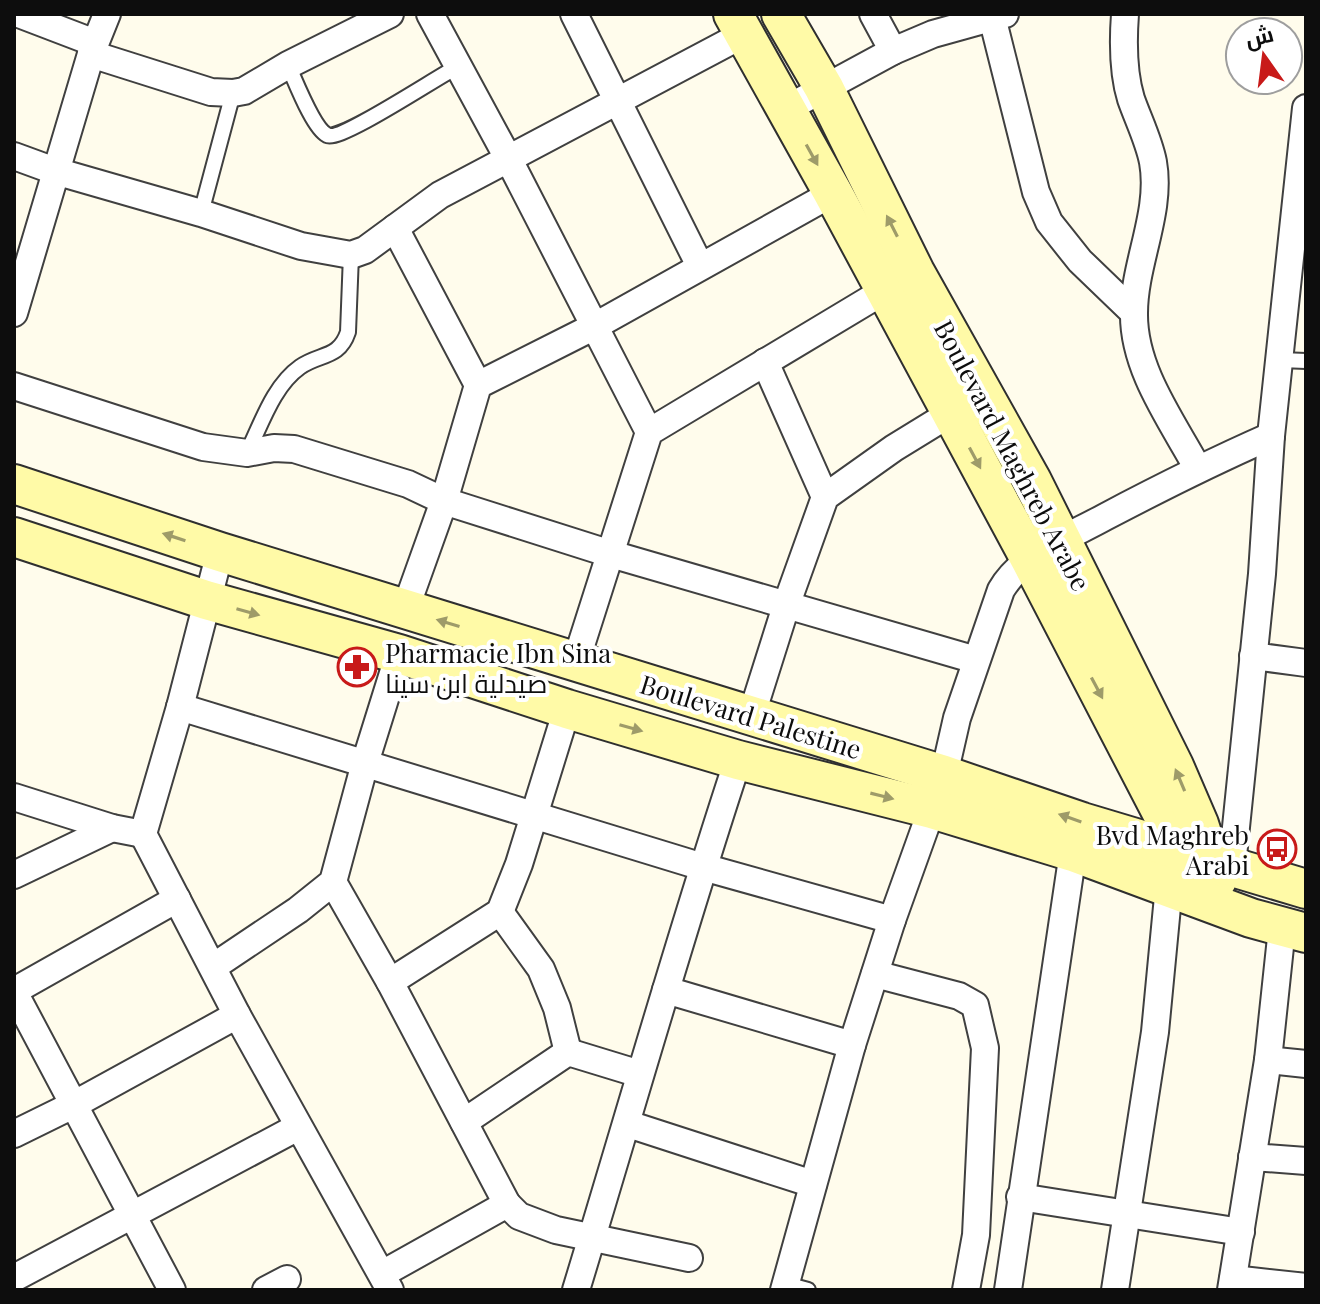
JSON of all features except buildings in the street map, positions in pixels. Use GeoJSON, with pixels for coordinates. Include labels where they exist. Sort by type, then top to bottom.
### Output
{"type":"FeatureCollection","features":[{"type":"Feature","properties":{"kind":"street"},"geometry":{"type":"LineString","coordinates":[[19,14],[93,49],[211,92],[233,93],[244,91],[288,65],[390,14]]}},
{"type":"Feature","properties":{"kind":"street"},"geometry":{"type":"LineString","coordinates":[[14,313],[55,171],[107,14]]}},
{"type":"Feature","properties":{"kind":"street"},"geometry":{"type":"LineString","coordinates":[[430,14],[649,432]]}},
{"type":"Feature","properties":{"kind":"street"},"geometry":{"type":"LineString","coordinates":[[574,14],[700,266]]}},
{"type":"Feature","properties":{"kind":"street","name":"Boulevard Maghreb Arabe"},"geometry":{"type":"LineString","coordinates":[[781,14],[824,88],[951,413],[1046,550],[1174,766],[1202,878]]}},
{"type":"Feature","properties":{"kind":"street"},"geometry":{"type":"LineString","coordinates":[[873,14],[893,51]]}},
{"type":"Feature","properties":{"kind":"street"},"geometry":{"type":"LineString","coordinates":[[1125,14],[1125,60],[1130,94],[1153,161],[1151,212],[1134,313],[1138,345],[1147,375],[1198,469]]}},
{"type":"Feature","properties":{"kind":"street"},"geometry":{"type":"LineString","coordinates":[[786,109],[893,51],[933,34],[996,15],[1036,192],[1049,222],[1080,261],[1134,313]]}},
{"type":"Feature","properties":{"kind":"street"},"geometry":{"type":"LineString","coordinates":[[14,156],[301,246],[351,255],[365,250],[440,195],[617,101],[738,24]]}},
{"type":"Feature","properties":{"kind":"street","name":"Boulevard Maghreb Arabe"},"geometry":{"type":"LineString","coordinates":[[738,24],[833,193],[900,282],[1032,481],[1046,550]]}},
{"type":"Feature","properties":{"kind":"street"},"geometry":{"type":"LineString","coordinates":[[1115,1290],[1155,1032],[1202,878],[1253,656],[1271,436],[1293,361],[1306,108]]}},
{"type":"Feature","properties":{"kind":"street"},"geometry":{"type":"LineString","coordinates":[[478,385],[595,326],[833,193]]}},
{"type":"Feature","properties":{"kind":"street"},"geometry":{"type":"LineString","coordinates":[[395,228],[478,385],[444,501],[405,610]]}},
{"type":"Feature","properties":{"kind":"street"},"geometry":{"type":"LineString","coordinates":[[576,661],[649,432],[900,282]]}},
{"type":"Feature","properties":{"kind":"street"},"geometry":{"type":"LineString","coordinates":[[765,362],[825,497]]}},
{"type":"Feature","properties":{"kind":"street"},"geometry":{"type":"LineString","coordinates":[[14,386],[203,447],[247,453],[274,448],[294,449],[408,484],[444,501],[611,554],[976,660]]}},
{"type":"Feature","properties":{"kind":"street"},"geometry":{"type":"LineString","coordinates":[[751,717],[825,497],[894,448],[951,413]]}},
{"type":"Feature","properties":{"kind":"street"},"geometry":{"type":"LineString","coordinates":[[793,1288],[813,1184],[852,1045],[938,792],[957,718],[1001,590],[1009,577],[1046,550],[1198,469],[1271,436]]}},
{"type":"Feature","properties":{"kind":"street","name":"Boulevard Palestine"},"geometry":{"type":"LineString","coordinates":[[14,484],[220,552],[751,717],[938,792],[1073,852],[1202,878],[1306,889]]}},
{"type":"Feature","properties":{"kind":"street","name":"Boulevard Palestine"},"geometry":{"type":"LineString","coordinates":[[14,537],[206,600],[399,654],[738,760],[938,792],[1082,822],[1202,878],[1294,931]]}},
{"type":"Feature","properties":{"kind":"street"},"geometry":{"type":"LineString","coordinates":[[220,552],[143,834],[237,1015],[386,1282],[507,1204]]}},
{"type":"Feature","properties":{"kind":"street"},"geometry":{"type":"LineString","coordinates":[[213,967],[298,910],[333,882],[399,654]]}},
{"type":"Feature","properties":{"kind":"street"},"geometry":{"type":"LineString","coordinates":[[1253,656],[1306,663]]}},
{"type":"Feature","properties":{"kind":"street"},"geometry":{"type":"LineString","coordinates":[[180,707],[703,867],[892,920]]}},
{"type":"Feature","properties":{"kind":"street"},"geometry":{"type":"LineString","coordinates":[[390,982],[500,912],[519,864],[567,709]]}},
{"type":"Feature","properties":{"kind":"street"},"geometry":{"type":"LineString","coordinates":[[576,1290],[738,760]]}},
{"type":"Feature","properties":{"kind":"street"},"geometry":{"type":"LineString","coordinates":[[14,797],[112,828],[143,834]]}},
{"type":"Feature","properties":{"kind":"street"},"geometry":{"type":"LineString","coordinates":[[14,875],[112,828]]}},
{"type":"Feature","properties":{"kind":"street"},"geometry":{"type":"LineString","coordinates":[[1008,1290],[1073,852]]}},
{"type":"Feature","properties":{"kind":"street"},"geometry":{"type":"LineString","coordinates":[[333,882],[390,982],[507,1204],[519,1216],[533,1222],[689,1258]]}},
{"type":"Feature","properties":{"kind":"street"},"geometry":{"type":"LineString","coordinates":[[172,1290],[14,991],[177,899]]}},
{"type":"Feature","properties":{"kind":"street"},"geometry":{"type":"LineString","coordinates":[[500,912],[541,969],[557,1008],[568,1052]]}},
{"type":"Feature","properties":{"kind":"street"},"geometry":{"type":"LineString","coordinates":[[1294,931],[1268,1060],[1232,1284],[1306,1287]]}},
{"type":"Feature","properties":{"kind":"street"},"geometry":{"type":"LineString","coordinates":[[875,974],[959,996],[970,1000],[977,1010],[985,1048],[977,1220],[966,1290]]}},
{"type":"Feature","properties":{"kind":"street"},"geometry":{"type":"LineString","coordinates":[[666,990],[852,1045]]}},
{"type":"Feature","properties":{"kind":"street"},"geometry":{"type":"LineString","coordinates":[[14,1134],[237,1015]]}},
{"type":"Feature","properties":{"kind":"street"},"geometry":{"type":"LineString","coordinates":[[568,1052],[640,1074]]}},
{"type":"Feature","properties":{"kind":"street"},"geometry":{"type":"LineString","coordinates":[[464,1122],[568,1052]]}},
{"type":"Feature","properties":{"kind":"street"},"geometry":{"type":"LineString","coordinates":[[1268,1060],[1306,1064]]}},
{"type":"Feature","properties":{"kind":"street"},"geometry":{"type":"LineString","coordinates":[[628,1124],[813,1184]]}},
{"type":"Feature","properties":{"kind":"street"},"geometry":{"type":"LineString","coordinates":[[14,1278],[298,1127]]}},
{"type":"Feature","properties":{"kind":"street"},"geometry":{"type":"LineString","coordinates":[[1252,1157],[1306,1161]]}},
{"type":"Feature","properties":{"kind":"street"},"geometry":{"type":"LineString","coordinates":[[1020,1197],[1241,1232]]}},
{"type":"Feature","properties":{"kind":"lane"},"geometry":{"type":"LineString","coordinates":[[288,65],[317,125],[325,134],[334,137],[357,127],[457,67]]}},
{"type":"Feature","properties":{"kind":"lane"},"geometry":{"type":"LineString","coordinates":[[201,213],[233,93]]}},
{"type":"Feature","properties":{"kind":"lane"},"geometry":{"type":"LineString","coordinates":[[247,453],[286,379],[310,361],[340,349],[344,343],[348,332],[351,255]]}},
{"type":"Feature","properties":{"kind":"place","name":"Pharmacie Ibn Sina صيدلية ابن سينا"},"geometry":{"type":"Point","coordinates":[357,667]}},
{"type":"Feature","properties":{"kind":"place","name":"Bvd Maghreb Arabi"},"geometry":{"type":"Point","coordinates":[1277,849]}}]}
